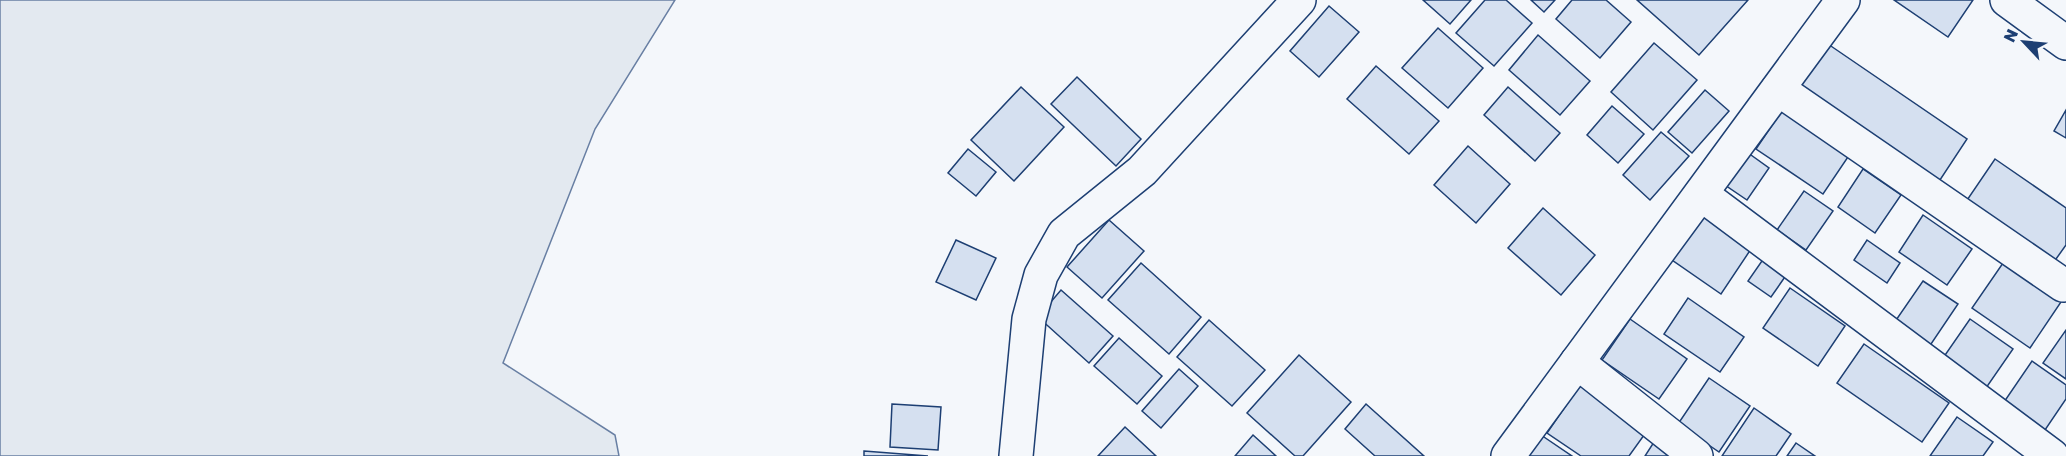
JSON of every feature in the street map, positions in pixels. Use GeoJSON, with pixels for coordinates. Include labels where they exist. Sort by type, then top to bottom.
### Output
{"type":"FeatureCollection","features":[{"type":"Feature","properties":{"kind":"street"},"geometry":{"type":"LineString","coordinates":[[1016,456],[1029,319],[1041,275],[1064,234],[1142,171],[1299,0]]}},
{"type":"Feature","properties":{"kind":"street"},"geometry":{"type":"LineString","coordinates":[[1509,456],[1843,0]]}},
{"type":"Feature","properties":{"kind":"street"},"geometry":{"type":"LineString","coordinates":[[2007,0],[2066,43]]}},
{"type":"Feature","properties":{"kind":"street"},"geometry":{"type":"LineString","coordinates":[[1778,89],[2063,285]]}},
{"type":"Feature","properties":{"kind":"street"},"geometry":{"type":"LineString","coordinates":[[1701,194],[2052,456]]}},
{"type":"Feature","properties":{"kind":"street"},"geometry":{"type":"LineString","coordinates":[[1577,362],[1696,456]]}},
{"type":"Feature","properties":{"kind":"shaded area"},"geometry":{"type":"Polygon","coordinates":[[[0,0],[675,0],[595,129],[503,363],[615,435],[619,456],[0,456],[0,0]]]}},
{"type":"Feature","properties":{"kind":"building"},"geometry":{"type":"Polygon","coordinates":[[[1423,0],[1471,0],[1450,24],[1423,0]]]}},
{"type":"Feature","properties":{"kind":"building"},"geometry":{"type":"Polygon","coordinates":[[[1485,0],[1506,0],[1532,23],[1494,66],[1456,33],[1485,0]]]}},
{"type":"Feature","properties":{"kind":"building"},"geometry":{"type":"Polygon","coordinates":[[[1531,0],[1555,0],[1544,12],[1531,0]]]}},
{"type":"Feature","properties":{"kind":"building"},"geometry":{"type":"Polygon","coordinates":[[[1572,0],[1606,0],[1631,22],[1600,58],[1556,19],[1572,0]]]}},
{"type":"Feature","properties":{"kind":"building"},"geometry":{"type":"Polygon","coordinates":[[[1637,0],[1748,0],[1699,55],[1637,0]]]}},
{"type":"Feature","properties":{"kind":"building"},"geometry":{"type":"Polygon","coordinates":[[[1894,0],[1973,0],[1948,37],[1894,0]]]}},
{"type":"Feature","properties":{"kind":"building"},"geometry":{"type":"Polygon","coordinates":[[[1329,6],[1359,32],[1319,77],[1290,51],[1329,6]]]}},
{"type":"Feature","properties":{"kind":"building"},"geometry":{"type":"Polygon","coordinates":[[[1438,28],[1483,68],[1448,108],[1402,68],[1438,28]]]}},
{"type":"Feature","properties":{"kind":"building"},"geometry":{"type":"Polygon","coordinates":[[[1538,35],[1590,81],[1560,115],[1509,70],[1538,35]]]}},
{"type":"Feature","properties":{"kind":"building"},"geometry":{"type":"Polygon","coordinates":[[[1825,42],[1967,139],[1938,183],[1796,85],[1825,42]]]}},
{"type":"Feature","properties":{"kind":"building"},"geometry":{"type":"Polygon","coordinates":[[[1654,43],[1697,80],[1653,130],[1611,92],[1654,43]]]}},
{"type":"Feature","properties":{"kind":"building"},"geometry":{"type":"Polygon","coordinates":[[[1376,66],[1439,121],[1409,154],[1347,99],[1376,66]]]}},
{"type":"Feature","properties":{"kind":"building"},"geometry":{"type":"Polygon","coordinates":[[[1077,77],[1141,139],[1116,166],[1051,104],[1077,77]]]}},
{"type":"Feature","properties":{"kind":"building"},"geometry":{"type":"Polygon","coordinates":[[[1021,87],[1064,127],[1014,181],[971,140],[1021,87]]]}},
{"type":"Feature","properties":{"kind":"building"},"geometry":{"type":"Polygon","coordinates":[[[1508,87],[1560,133],[1535,161],[1484,115],[1508,87]]]}},
{"type":"Feature","properties":{"kind":"building"},"geometry":{"type":"Polygon","coordinates":[[[1705,90],[1729,111],[1692,153],[1668,132],[1705,90]]]}},
{"type":"Feature","properties":{"kind":"building"},"geometry":{"type":"Polygon","coordinates":[[[1612,106],[1644,134],[1618,163],[1587,135],[1612,106]]]}},
{"type":"Feature","properties":{"kind":"building"},"geometry":{"type":"Polygon","coordinates":[[[1783,109],[1850,154],[1823,194],[1756,149],[1783,109]]]}},
{"type":"Feature","properties":{"kind":"building"},"geometry":{"type":"Polygon","coordinates":[[[2066,110],[2066,138],[2054,131],[2066,110]]]}},
{"type":"Feature","properties":{"kind":"building"},"geometry":{"type":"Polygon","coordinates":[[[1661,132],[1689,156],[1650,200],[1623,175],[1661,132]]]}},
{"type":"Feature","properties":{"kind":"building"},"geometry":{"type":"Polygon","coordinates":[[[1468,146],[1510,184],[1476,223],[1434,185],[1468,146]]]}},
{"type":"Feature","properties":{"kind":"building"},"geometry":{"type":"Polygon","coordinates":[[[968,149],[996,172],[976,196],[948,173],[968,149]]]}},
{"type":"Feature","properties":{"kind":"building"},"geometry":{"type":"Polygon","coordinates":[[[1744,150],[1769,168],[1747,200],[1722,183],[1744,150]]]}},
{"type":"Feature","properties":{"kind":"building"},"geometry":{"type":"Polygon","coordinates":[[[1995,159],[2066,208],[2066,245],[2051,266],[1963,206],[1995,159]]]}},
{"type":"Feature","properties":{"kind":"building"},"geometry":{"type":"Polygon","coordinates":[[[1863,169],[1901,195],[1875,233],[1838,207],[1863,169]]]}},
{"type":"Feature","properties":{"kind":"building"},"geometry":{"type":"Polygon","coordinates":[[[1804,191],[1833,211],[1806,250],[1777,230],[1804,191]]]}},
{"type":"Feature","properties":{"kind":"building"},"geometry":{"type":"Polygon","coordinates":[[[1543,208],[1595,255],[1561,295],[1508,248],[1543,208]]]}},
{"type":"Feature","properties":{"kind":"building"},"geometry":{"type":"Polygon","coordinates":[[[1703,215],[1751,249],[1721,294],[1672,260],[1703,215]]]}},
{"type":"Feature","properties":{"kind":"building"},"geometry":{"type":"Polygon","coordinates":[[[1923,215],[1972,249],[1947,285],[1899,252],[1923,215]]]}},
{"type":"Feature","properties":{"kind":"building"},"geometry":{"type":"Polygon","coordinates":[[[1109,220],[1144,251],[1102,298],[1067,267],[1109,220]]]}},
{"type":"Feature","properties":{"kind":"building"},"geometry":{"type":"Polygon","coordinates":[[[956,240],[996,258],[976,300],[936,282],[956,240]]]}},
{"type":"Feature","properties":{"kind":"building"},"geometry":{"type":"Polygon","coordinates":[[[1867,240],[1900,263],[1887,283],[1854,260],[1867,240]]]}},
{"type":"Feature","properties":{"kind":"building"},"geometry":{"type":"Polygon","coordinates":[[[1764,258],[1787,274],[1771,297],[1748,281],[1764,258]]]}},
{"type":"Feature","properties":{"kind":"building"},"geometry":{"type":"Polygon","coordinates":[[[1141,263],[1201,317],[1169,354],[1108,300],[1141,263]]]}},
{"type":"Feature","properties":{"kind":"building"},"geometry":{"type":"Polygon","coordinates":[[[2003,263],[2061,302],[2030,348],[1972,308],[2003,263]]]}},
{"type":"Feature","properties":{"kind":"building"},"geometry":{"type":"Polygon","coordinates":[[[1923,281],[1958,304],[1929,347],[1894,323],[1923,281]]]}},
{"type":"Feature","properties":{"kind":"building"},"geometry":{"type":"Polygon","coordinates":[[[1790,288],[1845,326],[1818,366],[1763,328],[1790,288]]]}},
{"type":"Feature","properties":{"kind":"building"},"geometry":{"type":"Polygon","coordinates":[[[1061,290],[1113,336],[1089,363],[1038,317],[1061,290]]]}},
{"type":"Feature","properties":{"kind":"building"},"geometry":{"type":"Polygon","coordinates":[[[1688,298],[1744,337],[1720,372],[1664,334],[1688,298]]]}},
{"type":"Feature","properties":{"kind":"building"},"geometry":{"type":"Polygon","coordinates":[[[1630,319],[1687,359],[1659,399],[1602,360],[1630,319]]]}},
{"type":"Feature","properties":{"kind":"building"},"geometry":{"type":"Polygon","coordinates":[[[1970,319],[2013,349],[1986,388],[1943,358],[1970,319]]]}},
{"type":"Feature","properties":{"kind":"building"},"geometry":{"type":"Polygon","coordinates":[[[1209,320],[1265,370],[1232,406],[1177,357],[1209,320]]]}},
{"type":"Feature","properties":{"kind":"building"},"geometry":{"type":"Polygon","coordinates":[[[2066,330],[2066,379],[2043,363],[2066,330]]]}},
{"type":"Feature","properties":{"kind":"building"},"geometry":{"type":"Polygon","coordinates":[[[1119,338],[1162,376],[1137,404],[1094,366],[1119,338]]]}},
{"type":"Feature","properties":{"kind":"building"},"geometry":{"type":"Polygon","coordinates":[[[1864,344],[1949,403],[1922,442],[1837,383],[1864,344]]]}},
{"type":"Feature","properties":{"kind":"building"},"geometry":{"type":"Polygon","coordinates":[[[1299,355],[1351,402],[1303,456],[1295,456],[1247,413],[1299,355]]]}},
{"type":"Feature","properties":{"kind":"building"},"geometry":{"type":"Polygon","coordinates":[[[2032,361],[2066,385],[2066,399],[2045,430],[2004,402],[2032,361]]]}},
{"type":"Feature","properties":{"kind":"building"},"geometry":{"type":"Polygon","coordinates":[[[1179,369],[1198,386],[1161,428],[1142,411],[1179,369]]]}},
{"type":"Feature","properties":{"kind":"building"},"geometry":{"type":"Polygon","coordinates":[[[1709,378],[1750,406],[1719,452],[1678,424],[1709,378]]]}},
{"type":"Feature","properties":{"kind":"building"},"geometry":{"type":"Polygon","coordinates":[[[1580,385],[1647,431],[1629,456],[1581,456],[1547,433],[1580,385]]]}},
{"type":"Feature","properties":{"kind":"building"},"geometry":{"type":"Polygon","coordinates":[[[892,404],[941,407],[938,450],[890,447],[892,404]]]}},
{"type":"Feature","properties":{"kind":"building"},"geometry":{"type":"Polygon","coordinates":[[[1366,404],[1424,456],[1375,456],[1345,429],[1366,404]]]}},
{"type":"Feature","properties":{"kind":"building"},"geometry":{"type":"Polygon","coordinates":[[[1754,408],[1791,434],[1776,456],[1722,456],[1754,408]]]}},
{"type":"Feature","properties":{"kind":"building"},"geometry":{"type":"Polygon","coordinates":[[[1957,417],[1993,442],[1983,456],[1930,456],[1957,417]]]}},
{"type":"Feature","properties":{"kind":"building"},"geometry":{"type":"Polygon","coordinates":[[[1125,427],[1156,456],[1098,456],[1125,427]]]}},
{"type":"Feature","properties":{"kind":"building"},"geometry":{"type":"Polygon","coordinates":[[[1253,435],[1276,456],[1235,456],[1253,435]]]}},
{"type":"Feature","properties":{"kind":"building"},"geometry":{"type":"Polygon","coordinates":[[[1541,435],[1572,456],[1527,456],[1541,435]]]}},
{"type":"Feature","properties":{"kind":"building"},"geometry":{"type":"Polygon","coordinates":[[[1654,442],[1674,456],[1645,456],[1654,442]]]}},
{"type":"Feature","properties":{"kind":"building"},"geometry":{"type":"Polygon","coordinates":[[[1796,443],[1815,456],[1787,456],[1796,443]]]}},
{"type":"Feature","properties":{"kind":"building"},"geometry":{"type":"Polygon","coordinates":[[[864,451],[928,456],[864,456],[864,451]]]}}]}
